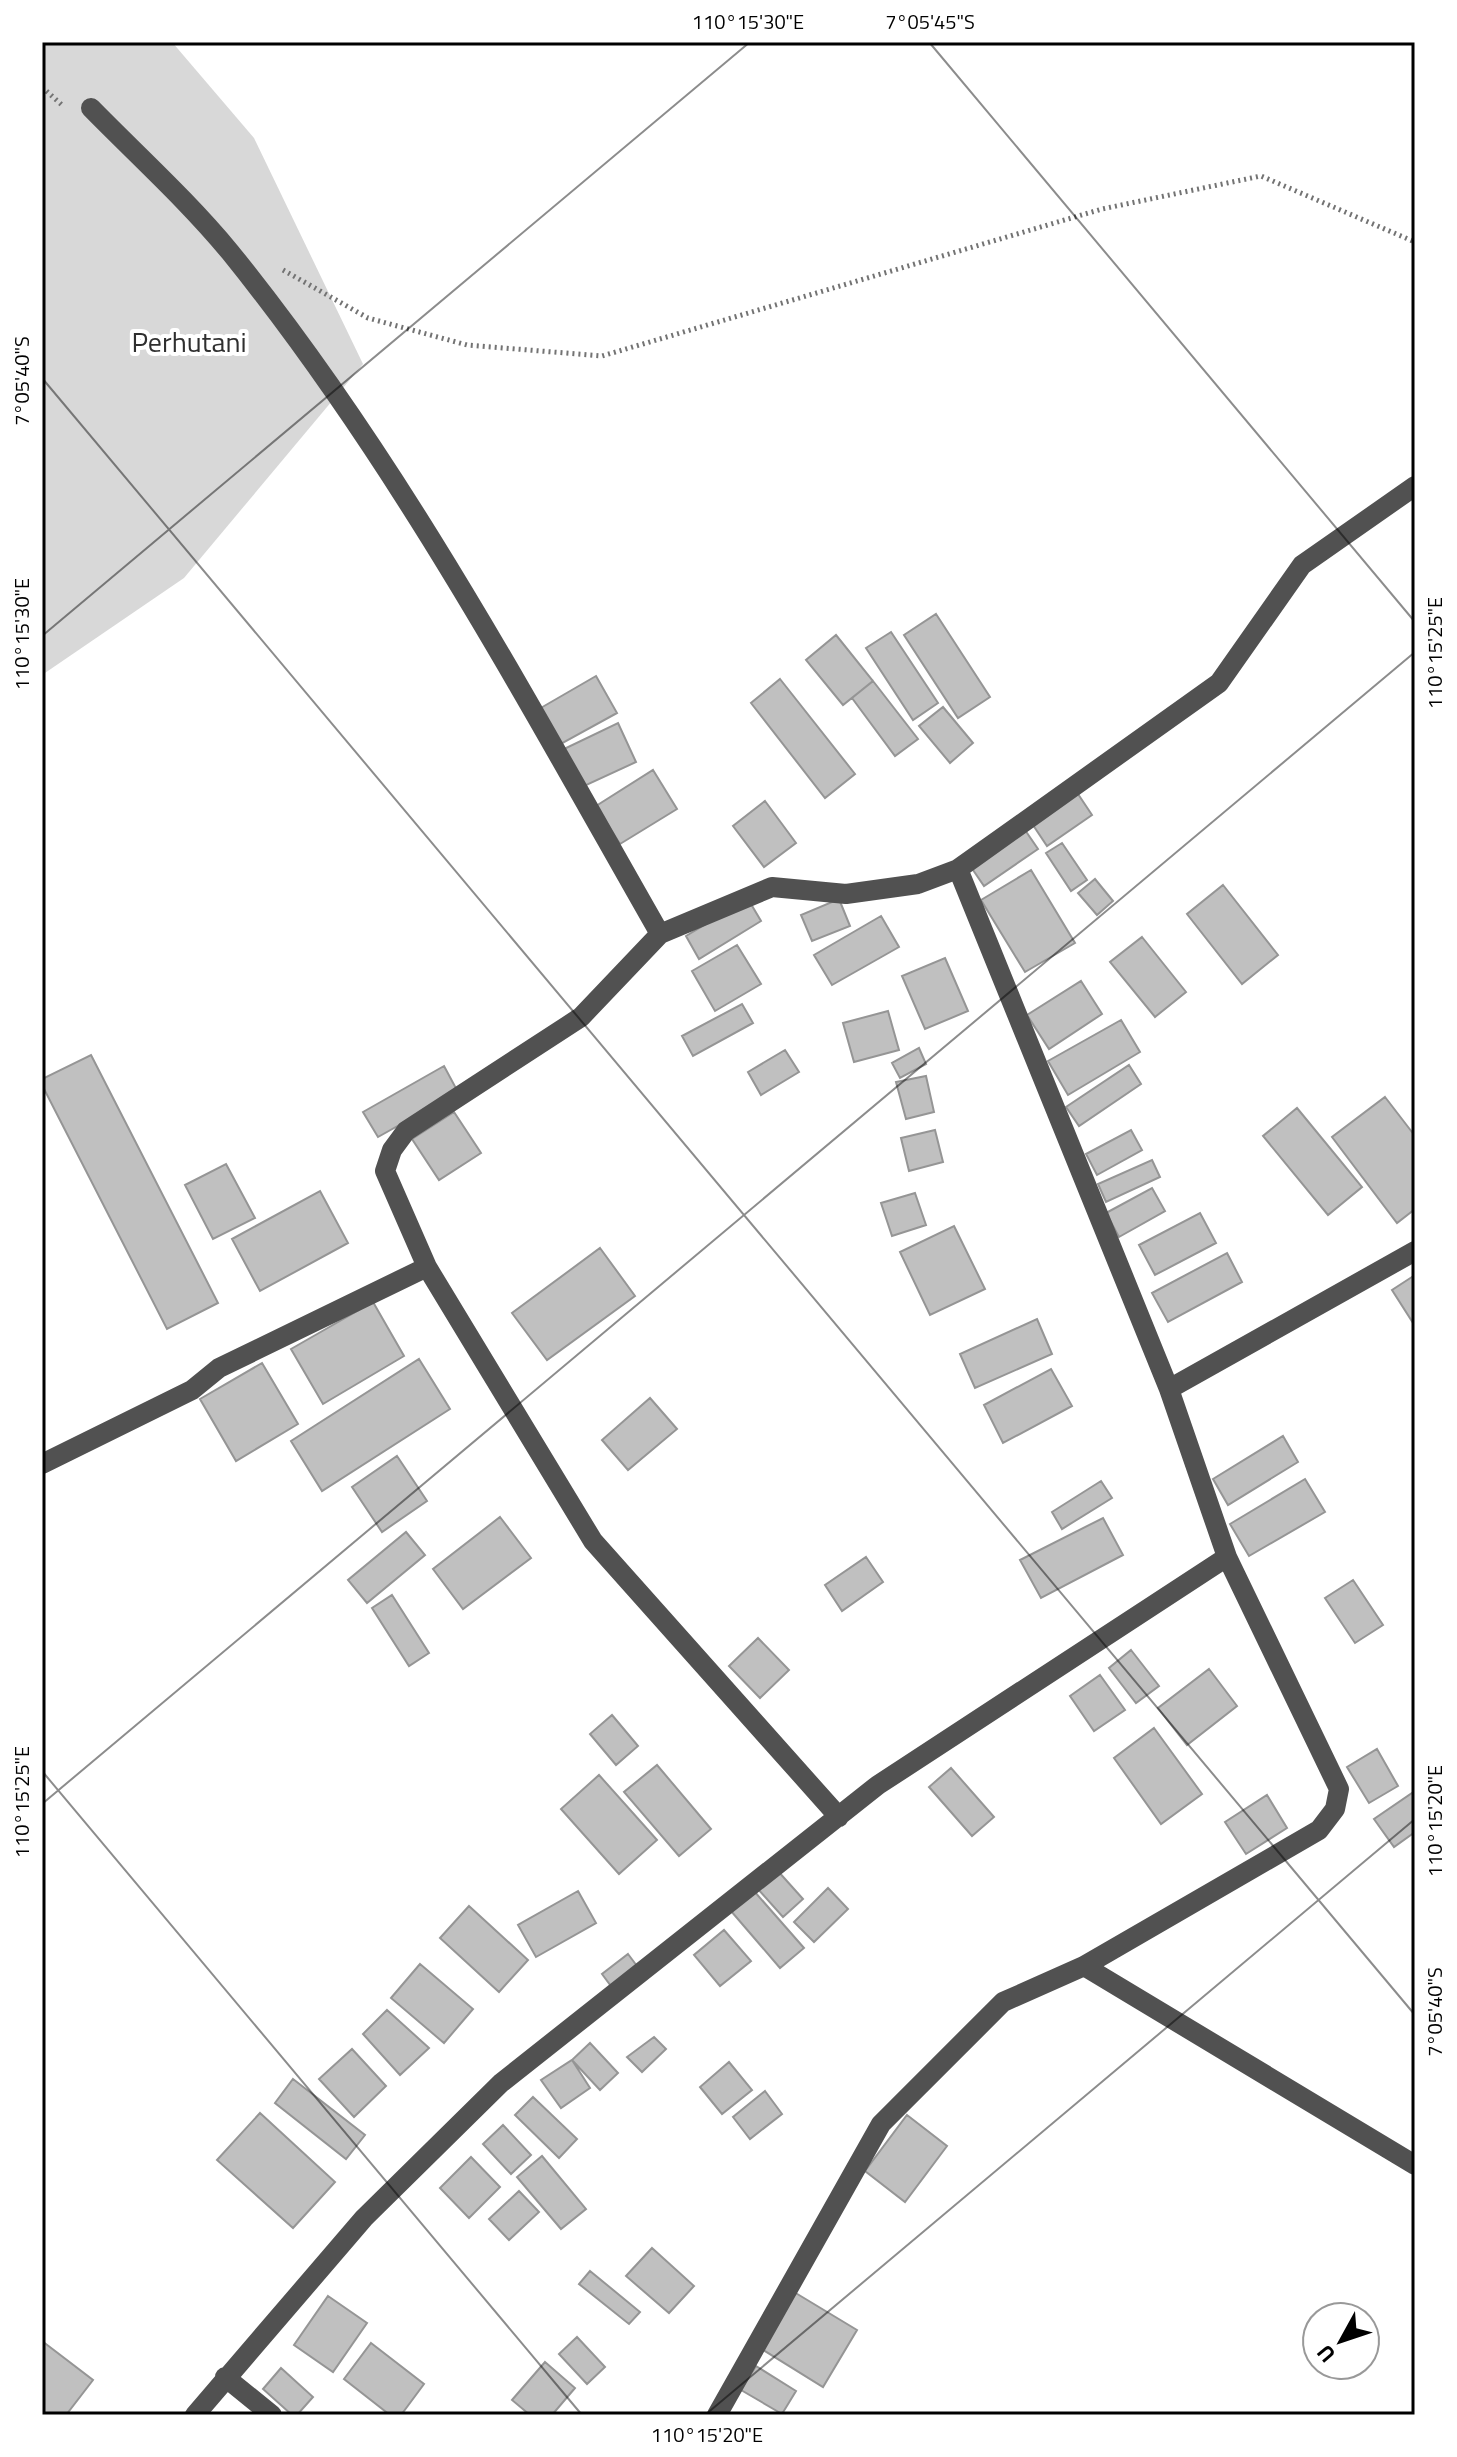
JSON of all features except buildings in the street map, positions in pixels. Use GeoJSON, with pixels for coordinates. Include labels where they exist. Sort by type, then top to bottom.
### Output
{"type":"FeatureCollection","features":[{"type":"Feature","properties":{"kind":"street"},"geometry":{"type":"LineString","coordinates":[[82,111],[228,249],[291,332],[455,574],[660,934]]}},
{"type":"Feature","properties":{"kind":"street"},"geometry":{"type":"LineString","coordinates":[[839,1817],[593,1541],[427,1267],[385,1171],[392,1150],[406,1131],[581,1017],[660,934],[772,887],[846,894],[918,884],[958,869],[1219,683],[1302,565],[1415,486]]}},
{"type":"Feature","properties":{"kind":"street"},"geometry":{"type":"LineString","coordinates":[[717,2415],[881,2124],[1003,2002],[1084,1966],[1319,1830],[1335,1809],[1339,1789],[1227,1557],[1169,1389],[958,869]]}},
{"type":"Feature","properties":{"kind":"street"},"geometry":{"type":"LineString","coordinates":[[1169,1389],[1415,1251]]}},
{"type":"Feature","properties":{"kind":"street"},"geometry":{"type":"LineString","coordinates":[[42,1464],[192,1390],[219,1368],[427,1267]]}},
{"type":"Feature","properties":{"kind":"street"},"geometry":{"type":"LineString","coordinates":[[195,2415],[364,2218],[501,2083],[878,1785],[1227,1557]]}},
{"type":"Feature","properties":{"kind":"street"},"geometry":{"type":"LineString","coordinates":[[1084,1966],[1415,2165]]}},
{"type":"Feature","properties":{"kind":"street"},"geometry":{"type":"LineString","coordinates":[[225,2377],[272,2415]]}},
{"type":"Feature","properties":{"kind":"path"},"geometry":{"type":"LineString","coordinates":[[42,87],[82,111]]}},
{"type":"Feature","properties":{"kind":"path"},"geometry":{"type":"LineString","coordinates":[[273,264],[368,318],[382,322],[467,345],[602,356],[802,294],[1102,209],[1261,176],[1415,242]]}},
{"type":"Feature","properties":{"kind":"green space","name":"Perhutani"},"geometry":{"type":"Polygon","coordinates":[[[42,42],[172,42],[254,138],[363,364],[184,578],[42,675],[42,42]]]}}]}
